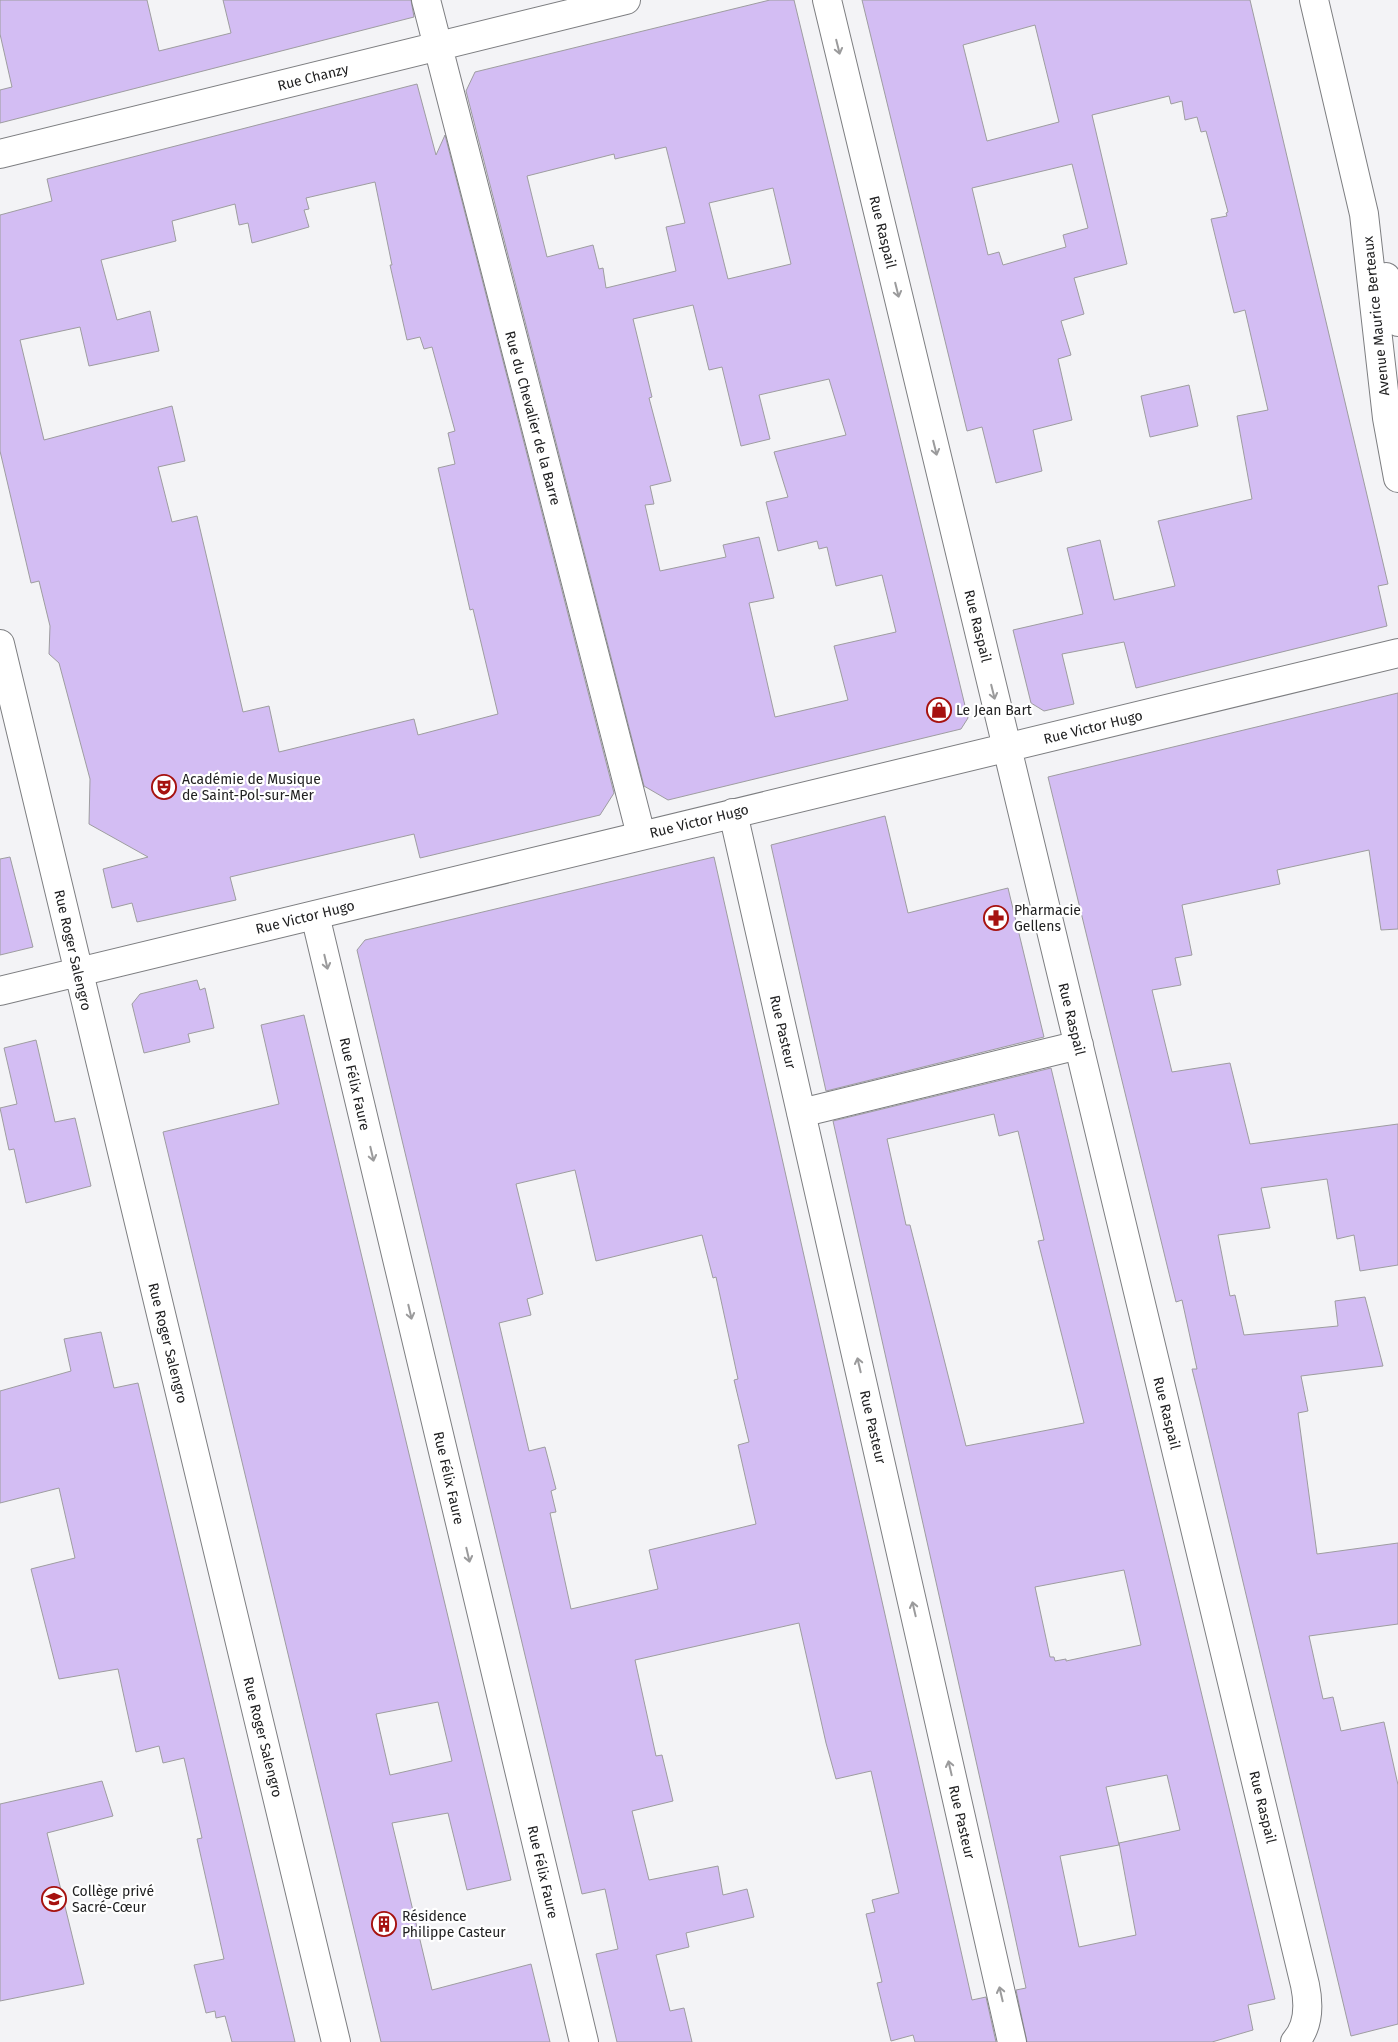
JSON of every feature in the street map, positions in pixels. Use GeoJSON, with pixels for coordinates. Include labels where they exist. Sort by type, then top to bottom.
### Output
{"type":"FeatureCollection","features":[{"type":"Feature","properties":{"kind":"street","name":"Rue du Chevalier de la Barre"},"geometry":{"type":"LineString","coordinates":[[426,0],[436,47],[641,835]]}},
{"type":"Feature","properties":{"kind":"street","name":"Rue Chanzy"},"geometry":{"type":"LineString","coordinates":[[0,154],[626,0]]}},
{"type":"Feature","properties":{"kind":"street","name":"Rue Raspail"},"geometry":{"type":"LineString","coordinates":[[827,0],[1306,1984],[1308,2003],[1306,2022],[1297,2040]]}},
{"type":"Feature","properties":{"kind":"street","name":"Avenue Maurice Berteaux"},"geometry":{"type":"LineString","coordinates":[[1314,0],[1364,214],[1382,265],[1387,315],[1387,418],[1398,478]]}},
{"type":"Feature","properties":{"kind":"street"},"geometry":{"type":"LineString","coordinates":[[1387,315],[1384,338],[1398,375]]}},
{"type":"Feature","properties":{"kind":"street","name":"Rue Roger Salengro"},"geometry":{"type":"LineString","coordinates":[[0,644],[336,2042]]}},
{"type":"Feature","properties":{"kind":"street","name":"Rue Victor Hugo"},"geometry":{"type":"LineString","coordinates":[[0,991],[1398,653]]}},
{"type":"Feature","properties":{"kind":"street","name":"Rue Pasteur"},"geometry":{"type":"LineString","coordinates":[[733,813],[1012,2042]]}},
{"type":"Feature","properties":{"kind":"street","name":"Rue Félix Faure"},"geometry":{"type":"LineString","coordinates":[[315,914],[584,2042]]}},
{"type":"Feature","properties":{"kind":"street"},"geometry":{"type":"LineString","coordinates":[[802,1113],[1079,1045]]}},
{"type":"Feature","properties":{"kind":"building"},"geometry":{"type":"Polygon","coordinates":[[[0,0],[147,0],[159,51],[231,33],[223,0],[411,0],[414,17],[0,123],[0,90],[12,87],[0,34],[0,0]]]}},
{"type":"Feature","properties":{"kind":"building"},"geometry":{"type":"Polygon","coordinates":[[[770,0],[794,0],[968,718],[961,729],[668,800],[644,786],[466,91],[475,72],[770,0]],[[666,147],[615,159],[614,154],[527,176],[547,257],[593,245],[599,269],[603,268],[606,288],[676,271],[666,227],[685,223],[666,147]],[[773,188],[709,203],[728,279],[791,264],[773,188]],[[693,305],[633,319],[652,397],[649,398],[671,481],[650,486],[654,504],[645,505],[660,571],[726,557],[723,545],[759,537],[774,598],[749,603],[775,717],[848,700],[834,646],[896,632],[882,575],[836,586],[827,547],[819,549],[817,541],[778,551],[766,502],[788,497],[774,452],[846,435],[829,379],[759,395],[770,439],[741,446],[722,367],[709,370],[693,305]]]}},
{"type":"Feature","properties":{"kind":"building"},"geometry":{"type":"Polygon","coordinates":[[[862,0],[1250,0],[1388,584],[1378,586],[1387,626],[1136,688],[1124,642],[1062,654],[1074,704],[1044,711],[1031,703],[1013,630],[1083,614],[1067,548],[1100,540],[1114,600],[1175,586],[1158,521],[1252,499],[1237,416],[1268,410],[1245,310],[1234,313],[1211,219],[1227,216],[1226,213],[1228,212],[1206,131],[1201,132],[1197,117],[1185,120],[1182,101],[1171,104],[1169,96],[1092,115],[1127,264],[1074,278],[1084,314],[1061,321],[1071,355],[1058,359],[1072,420],[1033,430],[1042,471],[996,483],[982,427],[967,431],[862,0]],[[1035,25],[963,45],[987,141],[1059,122],[1035,25]],[[1072,164],[972,188],[988,255],[999,252],[1003,265],[1066,247],[1063,235],[1088,228],[1072,164]]]}},
{"type":"Feature","properties":{"kind":"building"},"geometry":{"type":"Polygon","coordinates":[[[417,84],[436,155],[445,135],[614,793],[600,815],[420,858],[414,834],[230,877],[236,900],[137,922],[132,903],[112,908],[103,869],[148,857],[89,824],[90,779],[59,663],[49,654],[50,626],[39,581],[31,583],[0,451],[0,215],[52,201],[47,179],[417,84]],[[375,182],[306,198],[309,209],[304,210],[309,227],[252,243],[248,223],[239,225],[235,204],[172,221],[176,241],[101,260],[117,320],[150,311],[159,351],[89,366],[80,327],[20,340],[44,440],[172,406],[185,461],[158,467],[172,522],[197,516],[243,712],[269,706],[279,752],[414,719],[418,735],[498,714],[473,609],[470,610],[438,468],[455,464],[448,433],[455,431],[432,347],[424,349],[420,337],[407,340],[390,265],[392,265],[375,182]]]}},
{"type":"Feature","properties":{"kind":"building"},"geometry":{"type":"Polygon","coordinates":[[[1189,385],[1198,426],[1150,437],[1141,396],[1189,385]]]}},
{"type":"Feature","properties":{"kind":"building"},"geometry":{"type":"Polygon","coordinates":[[[1398,693],[1398,929],[1381,930],[1369,850],[1277,870],[1280,884],[1182,905],[1192,955],[1175,958],[1181,985],[1152,990],[1172,1072],[1230,1063],[1250,1144],[1398,1124],[1398,1265],[1360,1271],[1354,1235],[1337,1239],[1327,1179],[1261,1188],[1270,1228],[1218,1235],[1230,1296],[1235,1295],[1244,1335],[1338,1326],[1335,1301],[1365,1297],[1383,1366],[1301,1376],[1308,1411],[1298,1413],[1317,1554],[1398,1543],[1398,1624],[1309,1636],[1323,1699],[1333,1697],[1341,1731],[1384,1722],[1398,1785],[1398,2024],[1351,2036],[1192,1369],[1197,1369],[1182,1300],[1176,1302],[1048,777],[1398,693]]]}},
{"type":"Feature","properties":{"kind":"building"},"geometry":{"type":"Polygon","coordinates":[[[885,816],[908,913],[1008,888],[1044,1037],[826,1091],[771,845],[885,816]]]}},
{"type":"Feature","properties":{"kind":"building"},"geometry":{"type":"Polygon","coordinates":[[[10,857],[33,947],[0,955],[0,859],[10,857]]]}},
{"type":"Feature","properties":{"kind":"building"},"geometry":{"type":"Polygon","coordinates":[[[714,857],[972,2000],[986,1997],[996,2042],[915,2042],[913,2035],[891,2041],[877,1983],[882,1982],[866,1914],[875,1912],[872,1900],[899,1893],[871,1771],[836,1779],[799,1623],[635,1660],[656,1756],[662,1755],[673,1801],[632,1811],[649,1880],[718,1866],[723,1895],[747,1889],[754,1917],[686,1933],[689,1947],[656,1955],[670,2011],[684,2008],[692,2042],[617,2042],[596,1954],[618,1949],[605,1889],[582,1894],[357,950],[365,940],[714,857]],[[575,1170],[516,1184],[543,1294],[527,1299],[531,1315],[499,1323],[529,1451],[545,1447],[556,1489],[551,1491],[556,1512],[550,1513],[571,1609],[658,1589],[649,1550],[756,1524],[738,1445],[749,1442],[734,1380],[738,1379],[716,1277],[713,1278],[702,1235],[596,1261],[575,1170]]]}},
{"type":"Feature","properties":{"kind":"building"},"geometry":{"type":"Polygon","coordinates":[[[197,980],[200,990],[205,988],[214,1028],[188,1034],[190,1042],[144,1053],[132,1004],[140,994],[197,980]]]}},
{"type":"Feature","properties":{"kind":"building"},"geometry":{"type":"Polygon","coordinates":[[[304,1015],[511,1880],[467,1890],[448,1813],[392,1823],[432,1990],[531,1964],[550,2042],[381,2042],[163,1132],[279,1104],[261,1025],[304,1015]],[[438,1702],[376,1714],[390,1775],[452,1761],[438,1702]]]}},
{"type":"Feature","properties":{"kind":"building"},"geometry":{"type":"Polygon","coordinates":[[[36,1040],[55,1122],[75,1118],[91,1186],[26,1203],[14,1149],[9,1150],[0,1108],[17,1104],[4,1048],[36,1040]]]}},
{"type":"Feature","properties":{"kind":"building"},"geometry":{"type":"Polygon","coordinates":[[[1051,1068],[1275,1999],[1248,2005],[1253,2030],[1212,2042],[1027,2042],[1016,1990],[1026,1988],[833,1121],[1051,1068]],[[994,1114],[887,1139],[906,1225],[910,1225],[966,1446],[1084,1423],[1038,1241],[1044,1240],[1018,1131],[999,1136],[994,1114]],[[1124,1570],[1035,1587],[1050,1657],[1054,1657],[1055,1661],[1066,1659],[1066,1661],[1141,1645],[1124,1570]],[[1167,1775],[1106,1787],[1119,1845],[1060,1856],[1079,1947],[1136,1935],[1119,1843],[1180,1830],[1167,1775]]]}},
{"type":"Feature","properties":{"kind":"building"},"geometry":{"type":"Polygon","coordinates":[[[101,1332],[114,1388],[138,1383],[295,2042],[232,2042],[225,2016],[216,2018],[215,2011],[206,2013],[194,1965],[224,1959],[197,1839],[202,1838],[184,1758],[163,1763],[159,1746],[136,1752],[118,1669],[59,1679],[31,1569],[75,1558],[59,1488],[0,1503],[0,1391],[71,1371],[64,1339],[101,1332]]]}},
{"type":"Feature","properties":{"kind":"building"},"geometry":{"type":"Polygon","coordinates":[[[102,1781],[113,1816],[47,1833],[84,1984],[0,2001],[0,1804],[102,1781]]]}},
{"type":"Feature","properties":{"kind":"place","name":"Le Jean Bart"},"geometry":{"type":"Point","coordinates":[939,710]}},
{"type":"Feature","properties":{"kind":"place","name":"Académie de Musique de Saint-Pol-sur-Mer"},"geometry":{"type":"Point","coordinates":[164,787]}},
{"type":"Feature","properties":{"kind":"place","name":"Pharmacie Gellens"},"geometry":{"type":"Point","coordinates":[996,918]}},
{"type":"Feature","properties":{"kind":"place","name":"Collège privé Sacré-Cœur"},"geometry":{"type":"Point","coordinates":[54,1899]}},
{"type":"Feature","properties":{"kind":"place","name":"Résidence Philippe Casteur"},"geometry":{"type":"Point","coordinates":[384,1924]}}]}
